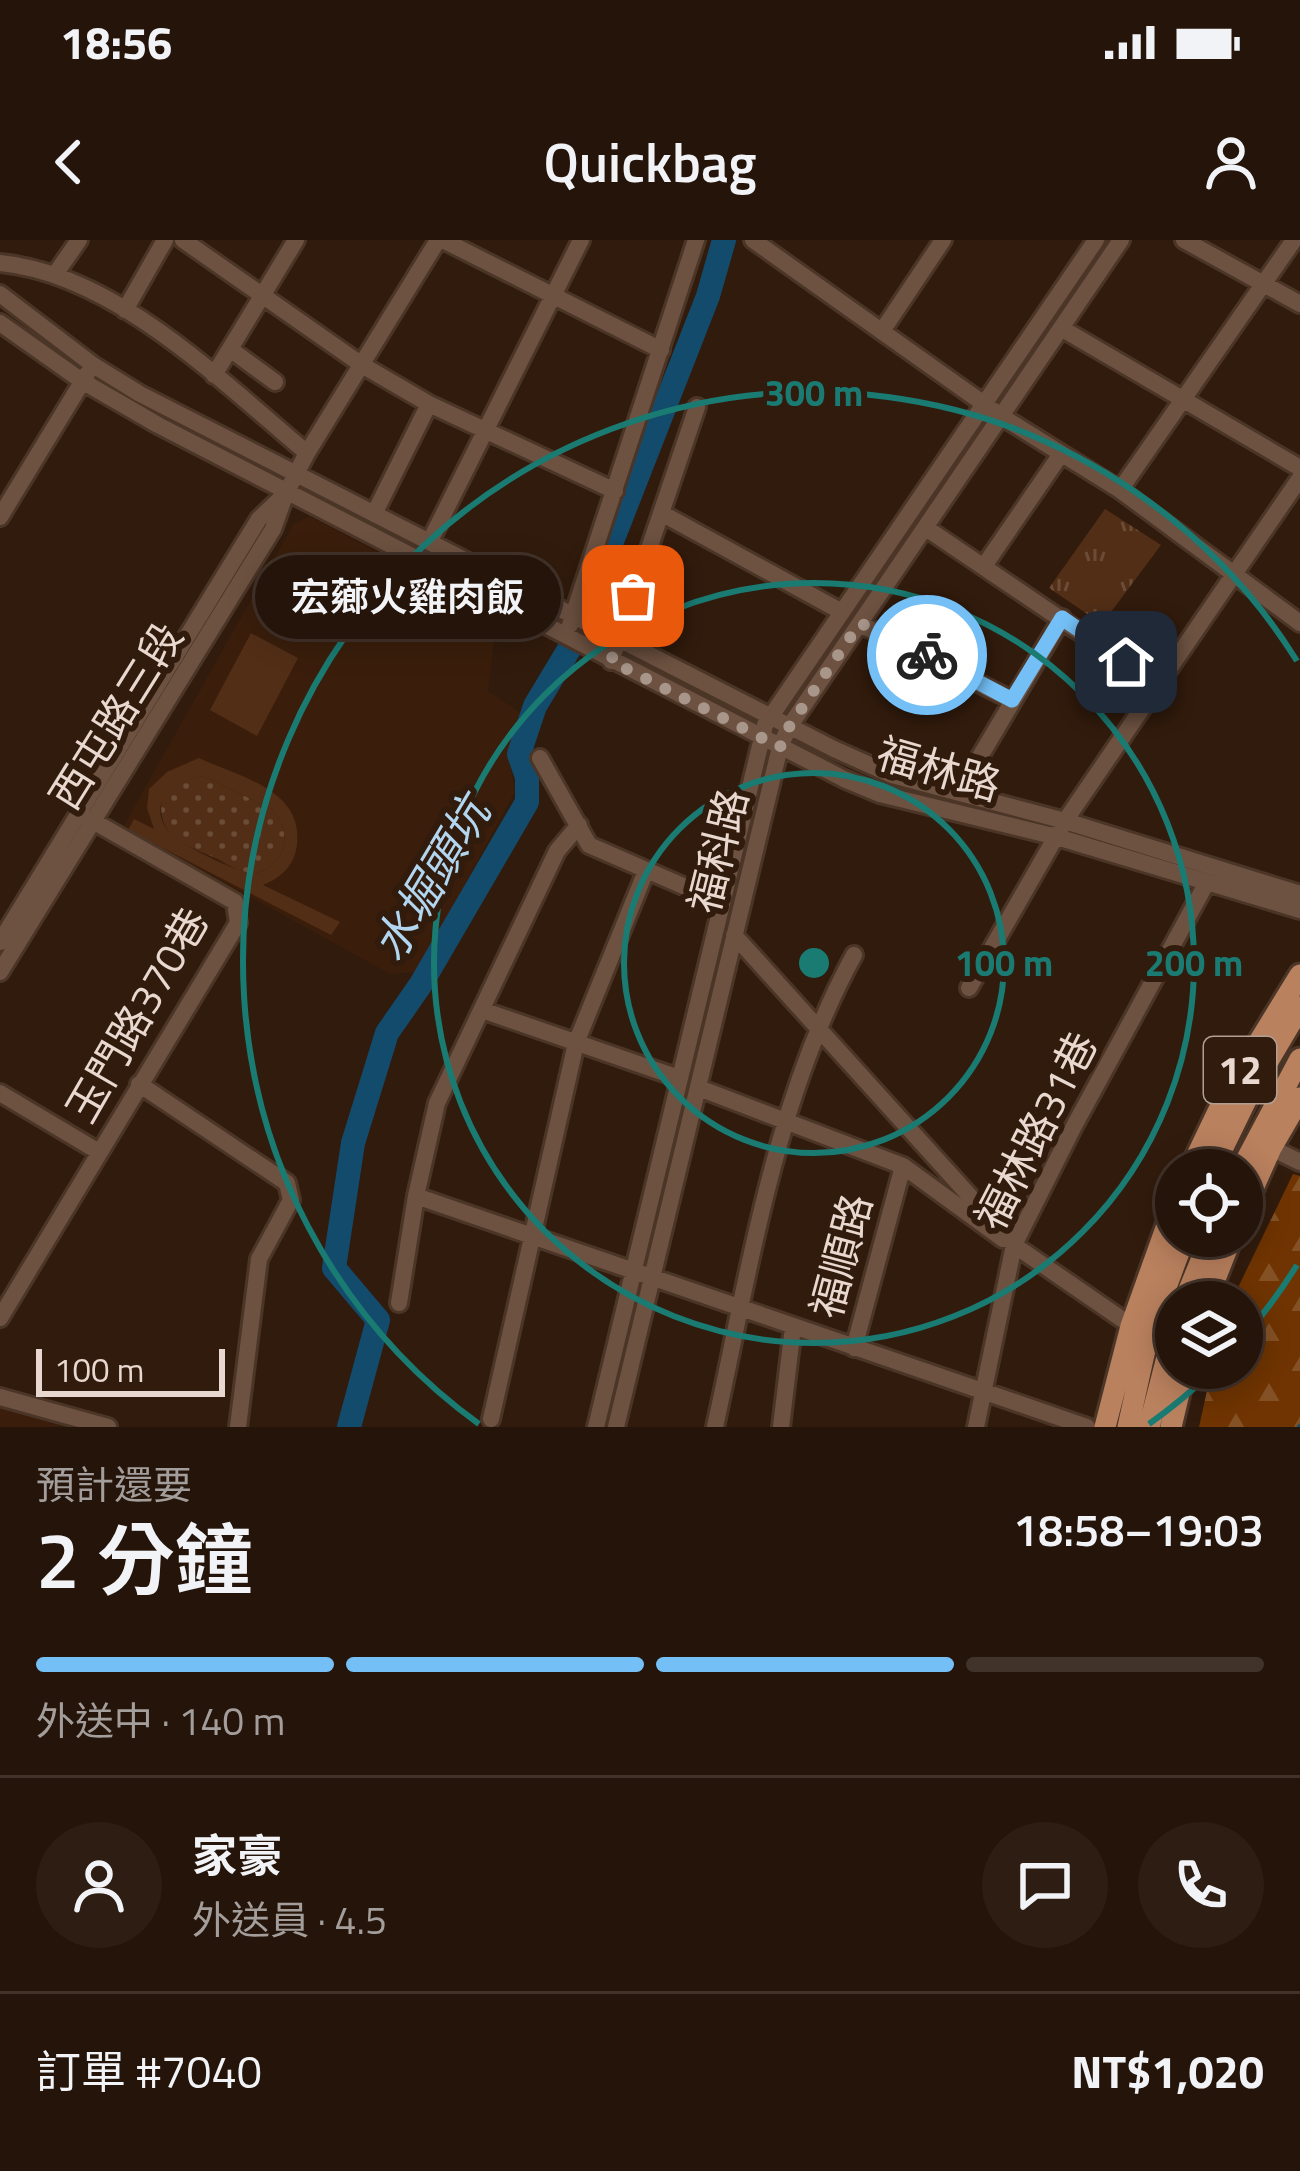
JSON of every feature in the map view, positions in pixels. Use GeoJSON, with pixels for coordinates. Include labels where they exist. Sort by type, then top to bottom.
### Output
{"type":"FeatureCollection","features":[{"type":"Feature","properties":{"kind":"main road","name":"12"},"geometry":{"type":"LineString","coordinates":[[1200,1149],[1223,1099],[1300,976]]}},
{"type":"Feature","properties":{"kind":"main road","name":"12"},"geometry":{"type":"LineString","coordinates":[[1222,1149],[1300,1007]]}},
{"type":"Feature","properties":{"kind":"main road","name":"12"},"geometry":{"type":"LineString","coordinates":[[1252,1149],[1300,1059]]}},
{"type":"Feature","properties":{"kind":"main road","name":"12"},"geometry":{"type":"LineString","coordinates":[[1263,1166],[1300,1098]]}},
{"type":"Feature","properties":{"kind":"main road"},"geometry":{"type":"LineString","coordinates":[[1105,1427],[1155,1341]]}},
{"type":"Feature","properties":{"kind":"main road"},"geometry":{"type":"LineString","coordinates":[[1127,1427],[1155,1341]]}},
{"type":"Feature","properties":{"kind":"main road"},"geometry":{"type":"LineString","coordinates":[[1149,1427],[1155,1341]]}},
{"type":"Feature","properties":{"kind":"main road"},"geometry":{"type":"LineString","coordinates":[[1171,1427],[1180,1389]]}},
{"type":"Feature","properties":{"kind":"street"},"geometry":{"type":"LineString","coordinates":[[56,273],[79,240]]}},
{"type":"Feature","properties":{"kind":"street"},"geometry":{"type":"LineString","coordinates":[[125,310],[165,240]]}},
{"type":"Feature","properties":{"kind":"street"},"geometry":{"type":"LineString","coordinates":[[183,240],[362,365],[429,404],[615,491]]}},
{"type":"Feature","properties":{"kind":"street"},"geometry":{"type":"LineString","coordinates":[[214,375],[296,240]]}},
{"type":"Feature","properties":{"kind":"street"},"geometry":{"type":"LineString","coordinates":[[440,240],[661,350]]}},
{"type":"Feature","properties":{"kind":"street","name":"西屯路三段"},"geometry":{"type":"LineString","coordinates":[[0,942],[274,529],[307,453],[440,240]]}},
{"type":"Feature","properties":{"kind":"street"},"geometry":{"type":"LineString","coordinates":[[430,542],[581,240]]}},
{"type":"Feature","properties":{"kind":"street"},"geometry":{"type":"LineString","coordinates":[[573,641],[615,491],[696,240]]}},
{"type":"Feature","properties":{"kind":"street"},"geometry":{"type":"LineString","coordinates":[[753,240],[1001,416],[1120,490],[1300,623]]}},
{"type":"Feature","properties":{"kind":"street"},"geometry":{"type":"LineString","coordinates":[[882,332],[943,240]]}},
{"type":"Feature","properties":{"kind":"street","name":"福科路"},"geometry":{"type":"LineString","coordinates":[[616,1427],[734,935],[771,743],[771,717],[1096,240]]}},
{"type":"Feature","properties":{"kind":"street","name":"福科路"},"geometry":{"type":"LineString","coordinates":[[596,1427],[723,896],[771,743],[789,727],[1121,240]]}},
{"type":"Feature","properties":{"kind":"street"},"geometry":{"type":"LineString","coordinates":[[1184,240],[1300,304]]}},
{"type":"Feature","properties":{"kind":"street"},"geometry":{"type":"LineString","coordinates":[[1120,490],[1294,240]]}},
{"type":"Feature","properties":{"kind":"street"},"geometry":{"type":"LineString","coordinates":[[0,263],[56,273],[125,310],[214,375],[307,453]]}},
{"type":"Feature","properties":{"kind":"street","name":"福林路"},"geometry":{"type":"LineString","coordinates":[[0,294],[87,373],[789,727],[892,775],[959,792],[1206,884],[1300,910]]}},
{"type":"Feature","properties":{"kind":"street","name":"福林路"},"geometry":{"type":"LineString","coordinates":[[0,323],[286,493],[771,743],[880,794],[1061,829],[1300,893]]}},
{"type":"Feature","properties":{"kind":"street"},"geometry":{"type":"LineString","coordinates":[[1061,328],[1300,468]]}},
{"type":"Feature","properties":{"kind":"street"},"geometry":{"type":"LineString","coordinates":[[230,349],[275,382]]}},
{"type":"Feature","properties":{"kind":"street"},"geometry":{"type":"LineString","coordinates":[[0,517],[87,373]]}},
{"type":"Feature","properties":{"kind":"street"},"geometry":{"type":"LineString","coordinates":[[374,514],[429,404]]}},
{"type":"Feature","properties":{"kind":"street"},"geometry":{"type":"LineString","coordinates":[[611,661],[697,407]]}},
{"type":"Feature","properties":{"kind":"street"},"geometry":{"type":"LineString","coordinates":[[984,566],[1061,454]]}},
{"type":"Feature","properties":{"kind":"street"},"geometry":{"type":"LineString","coordinates":[[969,988],[1061,829],[1300,478]]}},
{"type":"Feature","properties":{"kind":"street"},"geometry":{"type":"LineString","coordinates":[[663,514],[842,612]]}},
{"type":"Feature","properties":{"kind":"street"},"geometry":{"type":"LineString","coordinates":[[926,528],[1158,685]]}},
{"type":"Feature","properties":{"kind":"street"},"geometry":{"type":"LineString","coordinates":[[959,792],[1062,618]]}},
{"type":"Feature","properties":{"kind":"street"},"geometry":{"type":"LineString","coordinates":[[860,623],[1012,700]]}},
{"type":"Feature","properties":{"kind":"street"},"geometry":{"type":"LineString","coordinates":[[540,758],[590,845],[690,889],[723,896]]}},
{"type":"Feature","properties":{"kind":"street","name":"西屯路三段"},"geometry":{"type":"LineString","coordinates":[[0,972],[86,817]]}},
{"type":"Feature","properties":{"kind":"street","name":"玉門路370巷"},"geometry":{"type":"LineString","coordinates":[[0,1318],[238,923],[235,902],[86,817]]}},
{"type":"Feature","properties":{"kind":"street"},"geometry":{"type":"LineString","coordinates":[[399,1303],[436,1102],[557,851],[579,825]]}},
{"type":"Feature","properties":{"kind":"street"},"geometry":{"type":"LineString","coordinates":[[491,1418],[576,1043],[646,871]]}},
{"type":"Feature","properties":{"kind":"street","name":"福林路31巷"},"geometry":{"type":"LineString","coordinates":[[976,1427],[1015,1246],[1073,1127],[1206,884]]}},
{"type":"Feature","properties":{"kind":"street"},"geometry":{"type":"LineString","coordinates":[[734,935],[1015,1246]]}},
{"type":"Feature","properties":{"kind":"street"},"geometry":{"type":"LineString","coordinates":[[716,1427],[785,1122],[817,1028],[854,955]]}},
{"type":"Feature","properties":{"kind":"street"},"geometry":{"type":"LineString","coordinates":[[482,1010],[679,1078]]}},
{"type":"Feature","properties":{"kind":"street"},"geometry":{"type":"LineString","coordinates":[[139,1084],[287,1183],[291,1200],[259,1259],[238,1427]]}},
{"type":"Feature","properties":{"kind":"street","name":"福順路"},"geometry":{"type":"LineString","coordinates":[[699,1088],[903,1166],[854,1348]]}},
{"type":"Feature","properties":{"kind":"street"},"geometry":{"type":"LineString","coordinates":[[0,1093],[98,1152]]}},
{"type":"Feature","properties":{"kind":"street"},"geometry":{"type":"LineString","coordinates":[[1271,1148],[1300,1162]]}},
{"type":"Feature","properties":{"kind":"street"},"geometry":{"type":"LineString","coordinates":[[903,1166],[988,1232],[1155,1341]]}},
{"type":"Feature","properties":{"kind":"street"},"geometry":{"type":"LineString","coordinates":[[416,1196],[1087,1427]]}},
{"type":"Feature","properties":{"kind":"street"},"geometry":{"type":"LineString","coordinates":[[781,1427],[793,1327]]}},
{"type":"Feature","properties":{"kind":"street"},"geometry":{"type":"LineString","coordinates":[[0,1397],[108,1427]]}},
{"type":"Feature","properties":{"kind":"shaded area"},"geometry":{"type":"Polygon","coordinates":[[[309,516],[497,615],[488,691],[521,713],[508,750],[515,792],[417,972],[390,974],[123,827],[293,525],[309,516]]]}},
{"type":"Feature","properties":{"kind":"shaded area"},"geometry":{"type":"Polygon","coordinates":[[[0,1408],[66,1427],[0,1427],[0,1408]]]}},
{"type":"Feature","properties":{"kind":"green space"},"geometry":{"type":"Polygon","coordinates":[[[1105,509],[1161,545],[1102,624],[1049,588],[1105,509]]]}},
{"type":"Feature","properties":{"kind":"green space"},"geometry":{"type":"Polygon","coordinates":[[[251,633],[298,658],[257,736],[210,710],[251,633]]]}},
{"type":"Feature","properties":{"kind":"green space"},"geometry":{"type":"Polygon","coordinates":[[[199,758],[279,798],[296,825],[296,852],[286,870],[263,885],[340,922],[331,935],[128,830],[134,819],[154,829],[147,808],[149,789],[167,772],[199,758]],[[203,776],[174,788],[160,811],[169,832],[184,843],[253,873],[274,863],[284,846],[283,829],[272,809],[203,776]]]}},
{"type":"Feature","properties":{"kind":"green space"},"geometry":{"type":"Polygon","coordinates":[[[203,776],[272,809],[285,840],[270,867],[257,873],[239,870],[170,833],[161,810],[164,795],[175,783],[203,776]]]}},
{"type":"Feature","properties":{"kind":"green space"},"geometry":{"type":"Polygon","coordinates":[[[1293,1174],[1300,1176],[1300,1427],[1199,1427],[1207,1389],[1263,1389],[1263,1281],[1241,1281],[1253,1257],[1263,1257],[1263,1236],[1293,1174]]]}},
{"type":"Feature","properties":{"kind":"waterway","name":"水堀頭坑"},"geometry":{"type":"LineString","coordinates":[[349,1427],[378,1320],[334,1268],[353,1143],[387,1033],[421,984],[527,802],[527,777],[519,754],[535,706],[571,646],[708,296],[724,240]]}},
{"type":"Feature","properties":{"kind":"way so far"},"geometry":{"type":"LineString","coordinates":[[633,596],[611,661],[780,747],[860,623],[927,655]]}},
{"type":"Feature","properties":{"kind":"place","name":"宏薌火雞肉飯"},"geometry":{"type":"Point","coordinates":[633,596]}},
{"type":"Feature","properties":{"kind":"route"},"geometry":{"type":"LineString","coordinates":[[927,655],[1012,700],[1062,618],[1126,662]]}}]}
